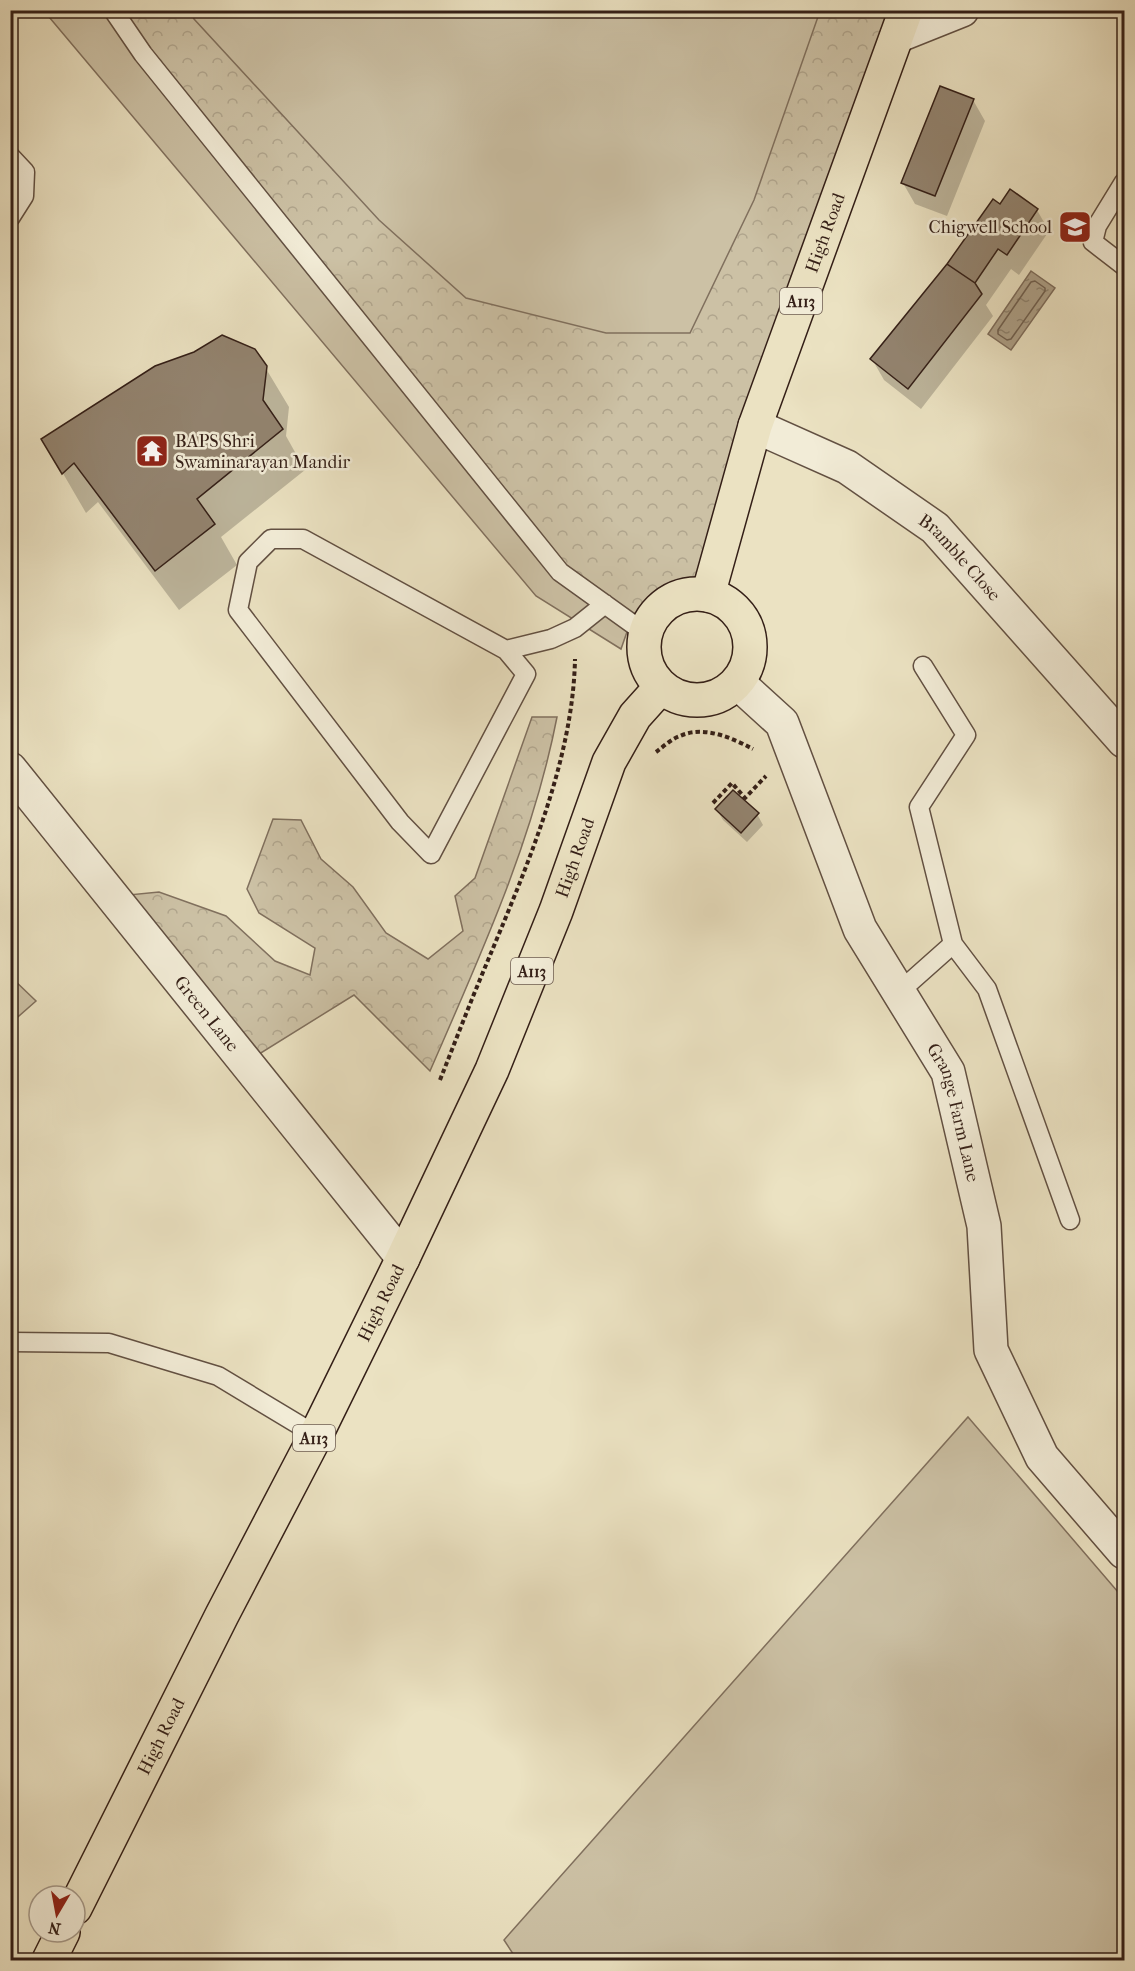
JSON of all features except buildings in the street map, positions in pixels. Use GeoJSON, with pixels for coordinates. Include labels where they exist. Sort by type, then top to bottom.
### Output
{"type":"FeatureCollection","features":[{"type":"Feature","properties":{"kind":"main road","name":"High Road"},"geometry":{"type":"LineString","coordinates":[[708,595],[755,426],[902,23]]}},
{"type":"Feature","properties":{"kind":"main road"},"geometry":{"type":"LineString","coordinates":[[708,595],[736,610],[748,631],[750,658],[738,683],[716,698],[681,699],[661,687],[647,667],[645,633],[651,619],[673,599],[708,595]]}},
{"type":"Feature","properties":{"kind":"main road","name":"High Road"},"geometry":{"type":"LineString","coordinates":[[87,1884],[222,1615],[316,1435],[492,1070],[556,911],[609,762],[634,716],[661,687]]}},
{"type":"Feature","properties":{"kind":"main road"},"geometry":{"type":"LineString","coordinates":[[49,1960],[57,1944]]}},
{"type":"Feature","properties":{"kind":"street"},"geometry":{"type":"LineString","coordinates":[[902,23],[962,10]]}},
{"type":"Feature","properties":{"kind":"street","name":"Bramble Close"},"geometry":{"type":"LineString","coordinates":[[755,426],[847,467],[935,528],[1125,741]]}},
{"type":"Feature","properties":{"kind":"street","name":"Grange Farm Lane"},"geometry":{"type":"LineString","coordinates":[[738,683],[782,723],[860,929],[948,1072],[984,1226],[991,1350],[1042,1457],[1125,1552]]}},
{"type":"Feature","properties":{"kind":"street","name":"Green Lane"},"geometry":{"type":"LineString","coordinates":[[10,769],[403,1258]]}},
{"type":"Feature","properties":{"kind":"lane"},"geometry":{"type":"LineString","coordinates":[[113,10],[143,54],[560,572],[645,633]]}},
{"type":"Feature","properties":{"kind":"lane"},"geometry":{"type":"LineString","coordinates":[[10,156],[25,172],[24,196],[10,218]]}},
{"type":"Feature","properties":{"kind":"lane"},"geometry":{"type":"LineString","coordinates":[[1125,182],[1097,226],[1093,242],[1125,266]]}},
{"type":"Feature","properties":{"kind":"lane"},"geometry":{"type":"LineString","coordinates":[[506,650],[526,674],[431,854],[400,822],[238,610],[248,562],[272,539],[303,539],[506,650],[551,639],[575,628],[605,604]]}},
{"type":"Feature","properties":{"kind":"lane"},"geometry":{"type":"LineString","coordinates":[[923,666],[966,735],[919,807],[953,944],[987,989],[1070,1220]]}},
{"type":"Feature","properties":{"kind":"lane"},"geometry":{"type":"LineString","coordinates":[[899,993],[953,944]]}},
{"type":"Feature","properties":{"kind":"lane"},"geometry":{"type":"LineString","coordinates":[[10,1342],[109,1343],[207,1372],[218,1376],[316,1435]]}},
{"type":"Feature","properties":{"kind":"path"},"geometry":{"type":"LineString","coordinates":[[440,1080],[536,840],[567,736],[574,685],[575,628]]}},
{"type":"Feature","properties":{"kind":"path"},"geometry":{"type":"LineString","coordinates":[[655,753],[680,735],[705,732],[734,739],[760,752]]}},
{"type":"Feature","properties":{"kind":"path"},"geometry":{"type":"LineString","coordinates":[[713,803],[732,783],[746,798],[773,769]]}},
{"type":"Feature","properties":{"kind":"green space"},"geometry":{"type":"Polygon","coordinates":[[[44,11],[917,11],[636,606],[621,649],[536,596],[44,11]]]}},
{"type":"Feature","properties":{"kind":"green space"},"geometry":{"type":"Polygon","coordinates":[[[113,11],[190,11],[194,19],[379,220],[466,298],[606,333],[690,333],[754,200],[820,11],[907,11],[708,595],[651,619],[605,604],[560,572],[113,11]]]}},
{"type":"Feature","properties":{"kind":"green space"},"geometry":{"type":"Polygon","coordinates":[[[532,717],[557,717],[547,763],[503,897],[430,1071],[354,995],[256,1056],[128,895],[159,892],[226,916],[275,961],[310,975],[315,948],[259,913],[247,889],[273,819],[301,820],[321,859],[353,887],[386,933],[428,959],[463,931],[455,896],[475,878],[532,717]]]}},
{"type":"Feature","properties":{"kind":"green space"},"geometry":{"type":"Polygon","coordinates":[[[11,977],[36,1001],[10,1023],[11,977]]]}},
{"type":"Feature","properties":{"kind":"green space"},"geometry":{"type":"Polygon","coordinates":[[[968,1417],[1124,1599],[1124,1960],[517,1960],[504,1940],[968,1417]]]}},
{"type":"Feature","properties":{"kind":"water"},"geometry":{"type":"Polygon","coordinates":[[[1031,271],[1055,288],[1011,350],[988,334],[1031,271]]]}},
{"type":"Feature","properties":{"kind":"place","name":"Chigwell School"},"geometry":{"type":"Point","coordinates":[1075,227]}},
{"type":"Feature","properties":{"kind":"place","name":"BAPS Shri Swaminarayan Mandir"},"geometry":{"type":"Point","coordinates":[152,451]}}]}
